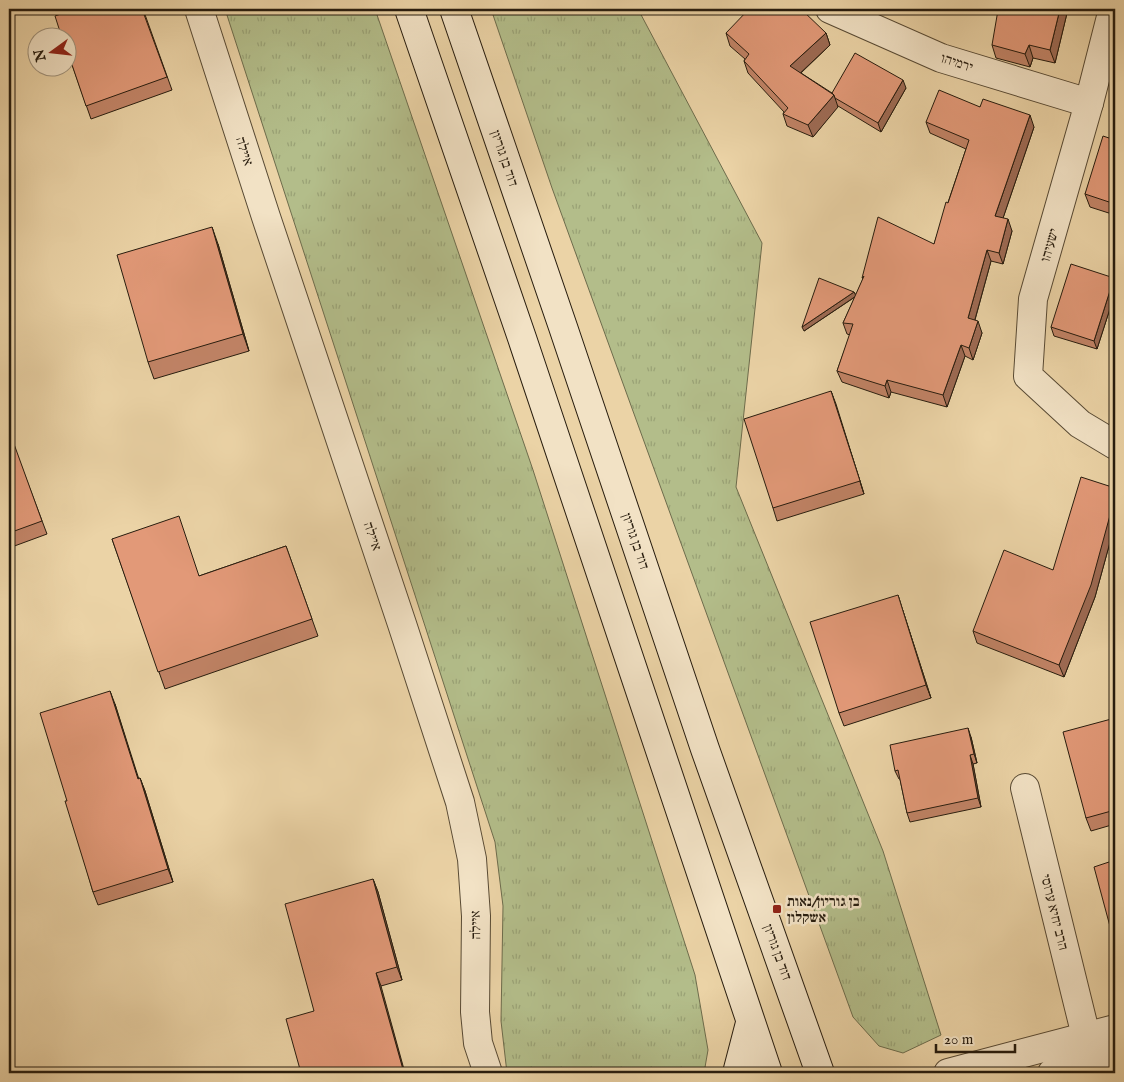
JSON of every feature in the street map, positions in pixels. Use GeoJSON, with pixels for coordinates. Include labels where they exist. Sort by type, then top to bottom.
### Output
{"type":"FeatureCollection","features":[{"type":"Feature","properties":{"kind":"street","name":"איילה"},"geometry":{"type":"LineString","coordinates":[[199,9],[460,802],[472,859],[476,916],[476,1012],[478,1043],[488,1073]]}},
{"type":"Feature","properties":{"kind":"street"},"geometry":{"type":"LineString","coordinates":[[409,9],[522,338],[768,1073]]}},
{"type":"Feature","properties":{"kind":"street","name":"דוד בן גוריון"},"geometry":{"type":"LineString","coordinates":[[454,9],[564,327],[702,739],[820,1073]]}},
{"type":"Feature","properties":{"kind":"street","name":"ירמיהו"},"geometry":{"type":"LineString","coordinates":[[830,9],[941,58],[1089,102]]}},
{"type":"Feature","properties":{"kind":"street","name":"ישעיהו"},"geometry":{"type":"LineString","coordinates":[[1113,9],[1089,102],[1033,299],[1028,376],[1080,424],[1115,444]]}},
{"type":"Feature","properties":{"kind":"street","name":"הרב יחיא ערוסי"},"geometry":{"type":"LineString","coordinates":[[1025,788],[1086,1036]]}},
{"type":"Feature","properties":{"kind":"street"},"geometry":{"type":"LineString","coordinates":[[736,1073],[750,1023]]}},
{"type":"Feature","properties":{"kind":"street"},"geometry":{"type":"LineString","coordinates":[[948,1073],[1115,1029]]}},
{"type":"Feature","properties":{"kind":"street"},"geometry":{"type":"LineString","coordinates":[[811,1045],[834,1070],[841,1073]]}},
{"type":"Feature","properties":{"kind":"street"},"geometry":{"type":"LineString","coordinates":[[1052,1073],[1104,1063]]}},
{"type":"Feature","properties":{"kind":"green space"},"geometry":{"type":"Polygon","coordinates":[[[225,9],[375,9],[533,470],[695,975],[708,1050],[704,1073],[507,1073],[501,1021],[503,906],[495,842],[225,9]]]}},
{"type":"Feature","properties":{"kind":"green space"},"geometry":{"type":"Polygon","coordinates":[[[491,9],[638,9],[762,243],[736,487],[883,851],[941,1035],[903,1053],[879,1046],[853,1017],[552,188],[491,9]]]}},
{"type":"Feature","properties":{"kind":"building"},"geometry":{"type":"Polygon","coordinates":[[[75,9],[142,9],[167,77],[86,106],[76,78],[78,78],[78,28],[59,28],[55,16],[75,9]]]}},
{"type":"Feature","properties":{"kind":"building"},"geometry":{"type":"Polygon","coordinates":[[[749,9],[801,9],[826,33],[790,66],[834,95],[808,125],[783,114],[788,108],[744,61],[749,54],[726,33],[749,9]]]}},
{"type":"Feature","properties":{"kind":"building"},"geometry":{"type":"Polygon","coordinates":[[[1022,9],[1060,9],[1050,50],[1029,45],[1025,54],[992,45],[998,10],[1021,13],[1022,9]]]}},
{"type":"Feature","properties":{"kind":"building"},"geometry":{"type":"Polygon","coordinates":[[[855,53],[903,80],[878,123],[835,98],[832,93],[855,53]]]}},
{"type":"Feature","properties":{"kind":"building"},"geometry":{"type":"Polygon","coordinates":[[[1115,67],[1115,81],[1111,80],[1115,67]]]}},
{"type":"Feature","properties":{"kind":"building"},"geometry":{"type":"Polygon","coordinates":[[[939,90],[980,107],[983,99],[1030,115],[995,216],[1008,219],[999,253],[987,250],[968,318],[978,321],[969,348],[961,345],[943,395],[887,380],[885,386],[837,371],[853,324],[843,323],[864,276],[862,278],[878,217],[934,244],[946,202],[948,203],[969,140],[926,122],[939,90]]]}},
{"type":"Feature","properties":{"kind":"building"},"geometry":{"type":"Polygon","coordinates":[[[1103,136],[1115,140],[1115,204],[1085,194],[1103,136]]]}},
{"type":"Feature","properties":{"kind":"building"},"geometry":{"type":"Polygon","coordinates":[[[212,227],[243,334],[148,362],[117,255],[212,227]]]}},
{"type":"Feature","properties":{"kind":"building"},"geometry":{"type":"Polygon","coordinates":[[[1071,264],[1114,278],[1094,341],[1051,327],[1071,264]]]}},
{"type":"Feature","properties":{"kind":"building"},"geometry":{"type":"Polygon","coordinates":[[[819,278],[854,292],[802,327],[819,278]]]}},
{"type":"Feature","properties":{"kind":"building"},"geometry":{"type":"Polygon","coordinates":[[[831,391],[860,481],[773,508],[744,419],[831,391]]]}},
{"type":"Feature","properties":{"kind":"building"},"geometry":{"type":"Polygon","coordinates":[[[9,433],[42,521],[9,533],[9,433]]]}},
{"type":"Feature","properties":{"kind":"building"},"geometry":{"type":"Polygon","coordinates":[[[1081,477],[1115,488],[1115,509],[1112,508],[1091,585],[1059,665],[973,631],[1004,550],[1053,570],[1081,477]]]}},
{"type":"Feature","properties":{"kind":"building"},"geometry":{"type":"Polygon","coordinates":[[[179,516],[199,576],[286,546],[312,619],[158,672],[112,539],[179,516]]]}},
{"type":"Feature","properties":{"kind":"building"},"geometry":{"type":"Polygon","coordinates":[[[898,595],[926,685],[839,713],[810,622],[898,595]]]}},
{"type":"Feature","properties":{"kind":"building"},"geometry":{"type":"Polygon","coordinates":[[[110,691],[138,779],[140,778],[168,869],[93,892],[40,713],[110,691]]]}},
{"type":"Feature","properties":{"kind":"building"},"geometry":{"type":"Polygon","coordinates":[[[1115,718],[1115,810],[1086,818],[1063,732],[1115,718]]]}},
{"type":"Feature","properties":{"kind":"building"},"geometry":{"type":"Polygon","coordinates":[[[968,728],[974,754],[970,755],[978,798],[907,813],[898,770],[895,771],[890,745],[968,728]]]}},
{"type":"Feature","properties":{"kind":"building"},"geometry":{"type":"Polygon","coordinates":[[[1115,860],[1115,945],[1094,867],[1115,860]]]}},
{"type":"Feature","properties":{"kind":"building"},"geometry":{"type":"Polygon","coordinates":[[[373,879],[397,967],[376,973],[404,1073],[301,1073],[286,1019],[314,1011],[285,904],[373,879]]]}},
{"type":"Feature","properties":{"kind":"place","name":"בן גוריון/נאות אשקלון"},"geometry":{"type":"Point","coordinates":[777,909]}}]}
